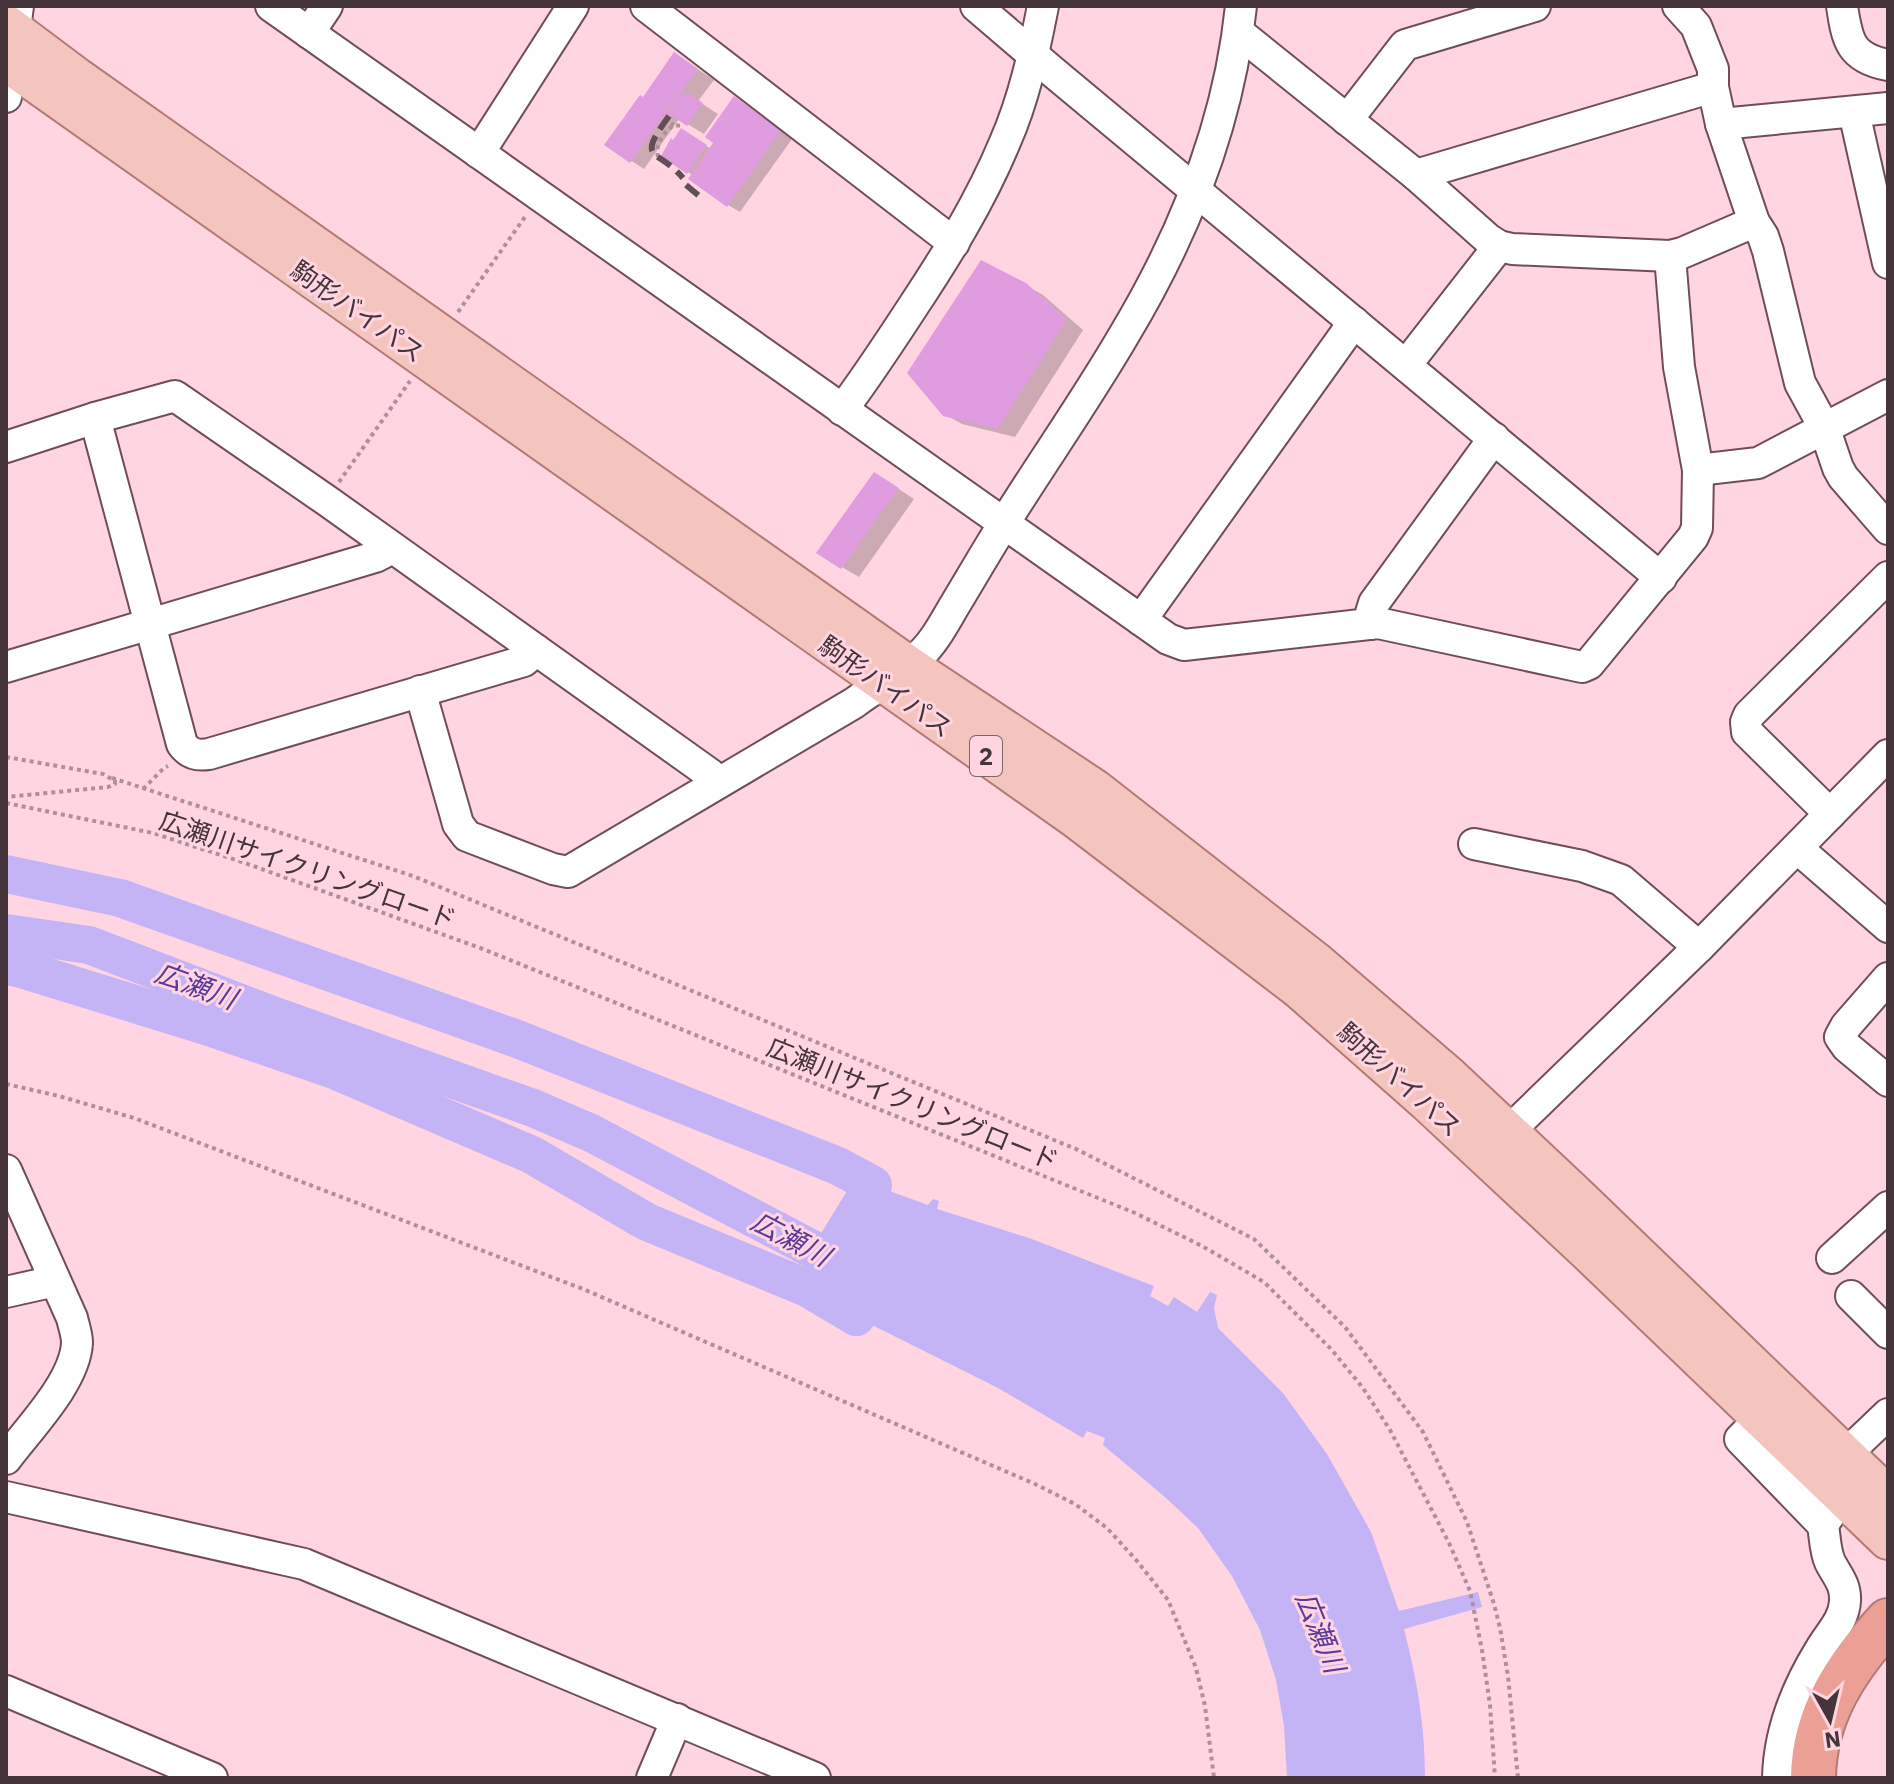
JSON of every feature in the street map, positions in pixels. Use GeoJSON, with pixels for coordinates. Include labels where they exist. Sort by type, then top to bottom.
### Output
{"type":"FeatureCollection","features":[{"type":"Feature","properties":{"kind":"highway"},"geometry":{"type":"LineString","coordinates":[[1813,1778],[1816,1748],[1805,1722],[1888,1621]]}},
{"type":"Feature","properties":{"kind":"highway"},"geometry":{"type":"LineString","coordinates":[[1839,1778],[1838,1766],[1844,1740],[1858,1698],[1888,1661]]}},
{"type":"Feature","properties":{"kind":"main road","name":"駒形バイパス"},"geometry":{"type":"LineString","coordinates":[[10,47],[896,674],[1095,789],[1315,961],[1588,1252],[1760,1419],[1834,1511],[1888,1540]]}},
{"type":"Feature","properties":{"kind":"main road","name":"駒形バイパス"},"geometry":{"type":"LineString","coordinates":[[1439,1090],[1508,1132],[1888,1496]]}},
{"type":"Feature","properties":{"kind":"street"},"geometry":{"type":"LineString","coordinates":[[271,6],[1168,639],[1184,645],[1385,624],[1582,667],[1589,664],[1661,578],[1697,528],[1698,470],[1679,367],[1670,256]]}},
{"type":"Feature","properties":{"kind":"street"},"geometry":{"type":"LineString","coordinates":[[309,33],[327,6]]}},
{"type":"Feature","properties":{"kind":"street"},"geometry":{"type":"LineString","coordinates":[[479,153],[573,6]]}},
{"type":"Feature","properties":{"kind":"street"},"geometry":{"type":"LineString","coordinates":[[646,6],[954,243]]}},
{"type":"Feature","properties":{"kind":"street"},"geometry":{"type":"LineString","coordinates":[[976,6],[1661,578]]}},
{"type":"Feature","properties":{"kind":"street"},"geometry":{"type":"LineString","coordinates":[[842,410],[866,378],[971,214],[1006,140],[1034,55],[1043,6]]}},
{"type":"Feature","properties":{"kind":"street"},"geometry":{"type":"LineString","coordinates":[[1347,120],[1405,45],[1499,11],[1535,6]]}},
{"type":"Feature","properties":{"kind":"street"},"geometry":{"type":"LineString","coordinates":[[1678,6],[1696,26],[1713,69],[1713,87],[1721,124],[1754,222],[1768,251],[1800,383],[1824,427],[1843,477],[1888,529]]}},
{"type":"Feature","properties":{"kind":"street"},"geometry":{"type":"LineString","coordinates":[[1842,6],[1850,44],[1863,57],[1888,65]]}},
{"type":"Feature","properties":{"kind":"street"},"geometry":{"type":"LineString","coordinates":[[1239,19],[1347,120],[1499,246],[1670,256],[1754,222]]}},
{"type":"Feature","properties":{"kind":"street"},"geometry":{"type":"LineString","coordinates":[[420,691],[455,813],[467,836],[568,872],[918,658],[938,632],[1125,335],[1166,258],[1214,140],[1239,19]]}},
{"type":"Feature","properties":{"kind":"street"},"geometry":{"type":"LineString","coordinates":[[1416,175],[1713,87]]}},
{"type":"Feature","properties":{"kind":"street"},"geometry":{"type":"LineString","coordinates":[[1721,124],[1888,108]]}},
{"type":"Feature","properties":{"kind":"street"},"geometry":{"type":"LineString","coordinates":[[1854,112],[1888,263]]}},
{"type":"Feature","properties":{"kind":"street"},"geometry":{"type":"LineString","coordinates":[[1406,365],[1499,246]]}},
{"type":"Feature","properties":{"kind":"street"},"geometry":{"type":"LineString","coordinates":[[1141,620],[1354,322]]}},
{"type":"Feature","properties":{"kind":"street"},"geometry":{"type":"LineString","coordinates":[[1698,470],[1758,463],[1888,395]]}},
{"type":"Feature","properties":{"kind":"street"},"geometry":{"type":"LineString","coordinates":[[6,447],[175,396],[326,500],[710,774],[718,783]]}},
{"type":"Feature","properties":{"kind":"street"},"geometry":{"type":"LineString","coordinates":[[95,418],[182,744],[187,751],[199,756],[209,754],[524,661],[536,650]]}},
{"type":"Feature","properties":{"kind":"street"},"geometry":{"type":"LineString","coordinates":[[1370,624],[1374,603],[1494,438]]}},
{"type":"Feature","properties":{"kind":"street"},"geometry":{"type":"LineString","coordinates":[[6,667],[375,557],[390,547]]}},
{"type":"Feature","properties":{"kind":"street"},"geometry":{"type":"LineString","coordinates":[[1830,814],[1747,732],[1746,722],[1749,715],[1888,577]]}},
{"type":"Feature","properties":{"kind":"street"},"geometry":{"type":"LineString","coordinates":[[1508,1132],[1885,763]]}},
{"type":"Feature","properties":{"kind":"street"},"geometry":{"type":"LineString","coordinates":[[1474,844],[1582,866],[1621,880],[1699,947]]}},
{"type":"Feature","properties":{"kind":"street"},"geometry":{"type":"LineString","coordinates":[[1797,848],[1888,927]]}},
{"type":"Feature","properties":{"kind":"street"},"geometry":{"type":"LineString","coordinates":[[1888,978],[1840,1037],[1847,1047],[1888,1081]]}},
{"type":"Feature","properties":{"kind":"street"},"geometry":{"type":"LineString","coordinates":[[6,1170],[77,1333],[77,1347],[66,1378],[49,1405],[11,1445]]}},
{"type":"Feature","properties":{"kind":"street"},"geometry":{"type":"LineString","coordinates":[[1832,1258],[1888,1207]]}},
{"type":"Feature","properties":{"kind":"street"},"geometry":{"type":"LineString","coordinates":[[6,1292],[55,1281]]}},
{"type":"Feature","properties":{"kind":"street"},"geometry":{"type":"LineString","coordinates":[[1851,1296],[1888,1333]]}},
{"type":"Feature","properties":{"kind":"street"},"geometry":{"type":"LineString","coordinates":[[1845,1455],[1888,1414]]}},
{"type":"Feature","properties":{"kind":"street"},"geometry":{"type":"LineString","coordinates":[[6,1497],[304,1564],[815,1778]]}},
{"type":"Feature","properties":{"kind":"street"},"geometry":{"type":"LineString","coordinates":[[1778,1778],[1779,1754],[1805,1722],[1802,1680],[1840,1621],[1845,1606],[1845,1590],[1831,1563],[1834,1511]]}},
{"type":"Feature","properties":{"kind":"street"},"geometry":{"type":"LineString","coordinates":[[6,1691],[212,1778]]}},
{"type":"Feature","properties":{"kind":"street"},"geometry":{"type":"LineString","coordinates":[[652,1778],[677,1719]]}},
{"type":"Feature","properties":{"kind":"path"},"geometry":{"type":"LineString","coordinates":[[664,119],[683,126]]}},
{"type":"Feature","properties":{"kind":"path"},"geometry":{"type":"LineString","coordinates":[[658,157],[660,140],[674,125]]}},
{"type":"Feature","properties":{"kind":"path"},"geometry":{"type":"LineString","coordinates":[[326,500],[539,196]]}},
{"type":"Feature","properties":{"kind":"path"},"geometry":{"type":"LineString","coordinates":[[143,789],[187,751]]}},
{"type":"Feature","properties":{"kind":"path"},"geometry":{"type":"LineString","coordinates":[[6,757],[103,774],[413,876],[1076,1149],[1254,1239],[1345,1327],[1423,1432],[1455,1496],[1467,1522],[1500,1628],[1518,1778]]}},
{"type":"Feature","properties":{"kind":"path"},"geometry":{"type":"LineString","coordinates":[[6,797],[113,787],[115,781],[112,778]]}},
{"type":"Feature","properties":{"kind":"path","name":"広瀬川サイクリングロード"},"geometry":{"type":"LineString","coordinates":[[6,803],[153,833],[483,949],[1120,1207],[1202,1246],[1264,1282],[1331,1349],[1363,1388],[1418,1480],[1470,1591],[1490,1705],[1495,1778]]}},
{"type":"Feature","properties":{"kind":"path"},"geometry":{"type":"LineString","coordinates":[[6,1084],[134,1118],[583,1289],[1075,1504],[1107,1528],[1168,1600],[1196,1668],[1205,1706],[1214,1778]]}},
{"type":"Feature","properties":{"kind":"water"},"geometry":{"type":"Polygon","coordinates":[[[873,1185],[928,1205],[933,1199],[939,1201],[937,1209],[1029,1238],[1154,1286],[1150,1296],[1168,1306],[1174,1297],[1197,1312],[1210,1292],[1217,1295],[1214,1308],[1218,1328],[1283,1393],[1327,1454],[1371,1532],[1399,1611],[1478,1592],[1482,1607],[1404,1629],[1419,1703],[1425,1778],[1287,1778],[1284,1726],[1276,1680],[1260,1630],[1232,1576],[1198,1528],[1103,1445],[1105,1438],[1087,1431],[1083,1438],[998,1388],[856,1317],[835,1247],[873,1185]]]}},
{"type":"Feature","properties":{"kind":"building"},"geometry":{"type":"Polygon","coordinates":[[[674,52],[698,69],[630,163],[604,145],[674,52]]]}},
{"type":"Feature","properties":{"kind":"building"},"geometry":{"type":"Polygon","coordinates":[[[683,92],[703,103],[687,126],[667,114],[683,92]]]}},
{"type":"Feature","properties":{"kind":"building"},"geometry":{"type":"Polygon","coordinates":[[[734,96],[781,130],[727,207],[688,179],[713,143],[705,137],[734,96]]]}},
{"type":"Feature","properties":{"kind":"building"},"geometry":{"type":"Polygon","coordinates":[[[681,128],[707,145],[687,174],[661,156],[681,128]]]}},
{"type":"Feature","properties":{"kind":"building"},"geometry":{"type":"Polygon","coordinates":[[[981,260],[1026,283],[1067,319],[998,429],[943,416],[907,373],[981,260]]]}},
{"type":"Feature","properties":{"kind":"building"},"geometry":{"type":"Polygon","coordinates":[[[874,472],[899,488],[841,569],[816,553],[874,472]]]}},
{"type":"Feature","properties":{"kind":"waterway"},"geometry":{"type":"LineString","coordinates":[[6,874],[120,898],[512,1037],[838,1166],[873,1185],[835,1247],[856,1317]]}},
{"type":"Feature","properties":{"kind":"waterway","name":"広瀬川"},"geometry":{"type":"LineString","coordinates":[[6,933],[89,945],[275,1016],[533,1108],[591,1133],[854,1271],[889,1283]]}},
{"type":"Feature","properties":{"kind":"waterway"},"geometry":{"type":"LineString","coordinates":[[6,966],[206,1026],[334,1070],[532,1155],[647,1222],[807,1288],[856,1317]]}},
{"type":"Feature","properties":{"kind":"railway"},"geometry":{"type":"LineString","coordinates":[[669,116],[653,141],[652,148],[683,178]]}},
{"type":"Feature","properties":{"kind":"railway"},"geometry":{"type":"LineString","coordinates":[[686,185],[704,200]]}}]}
